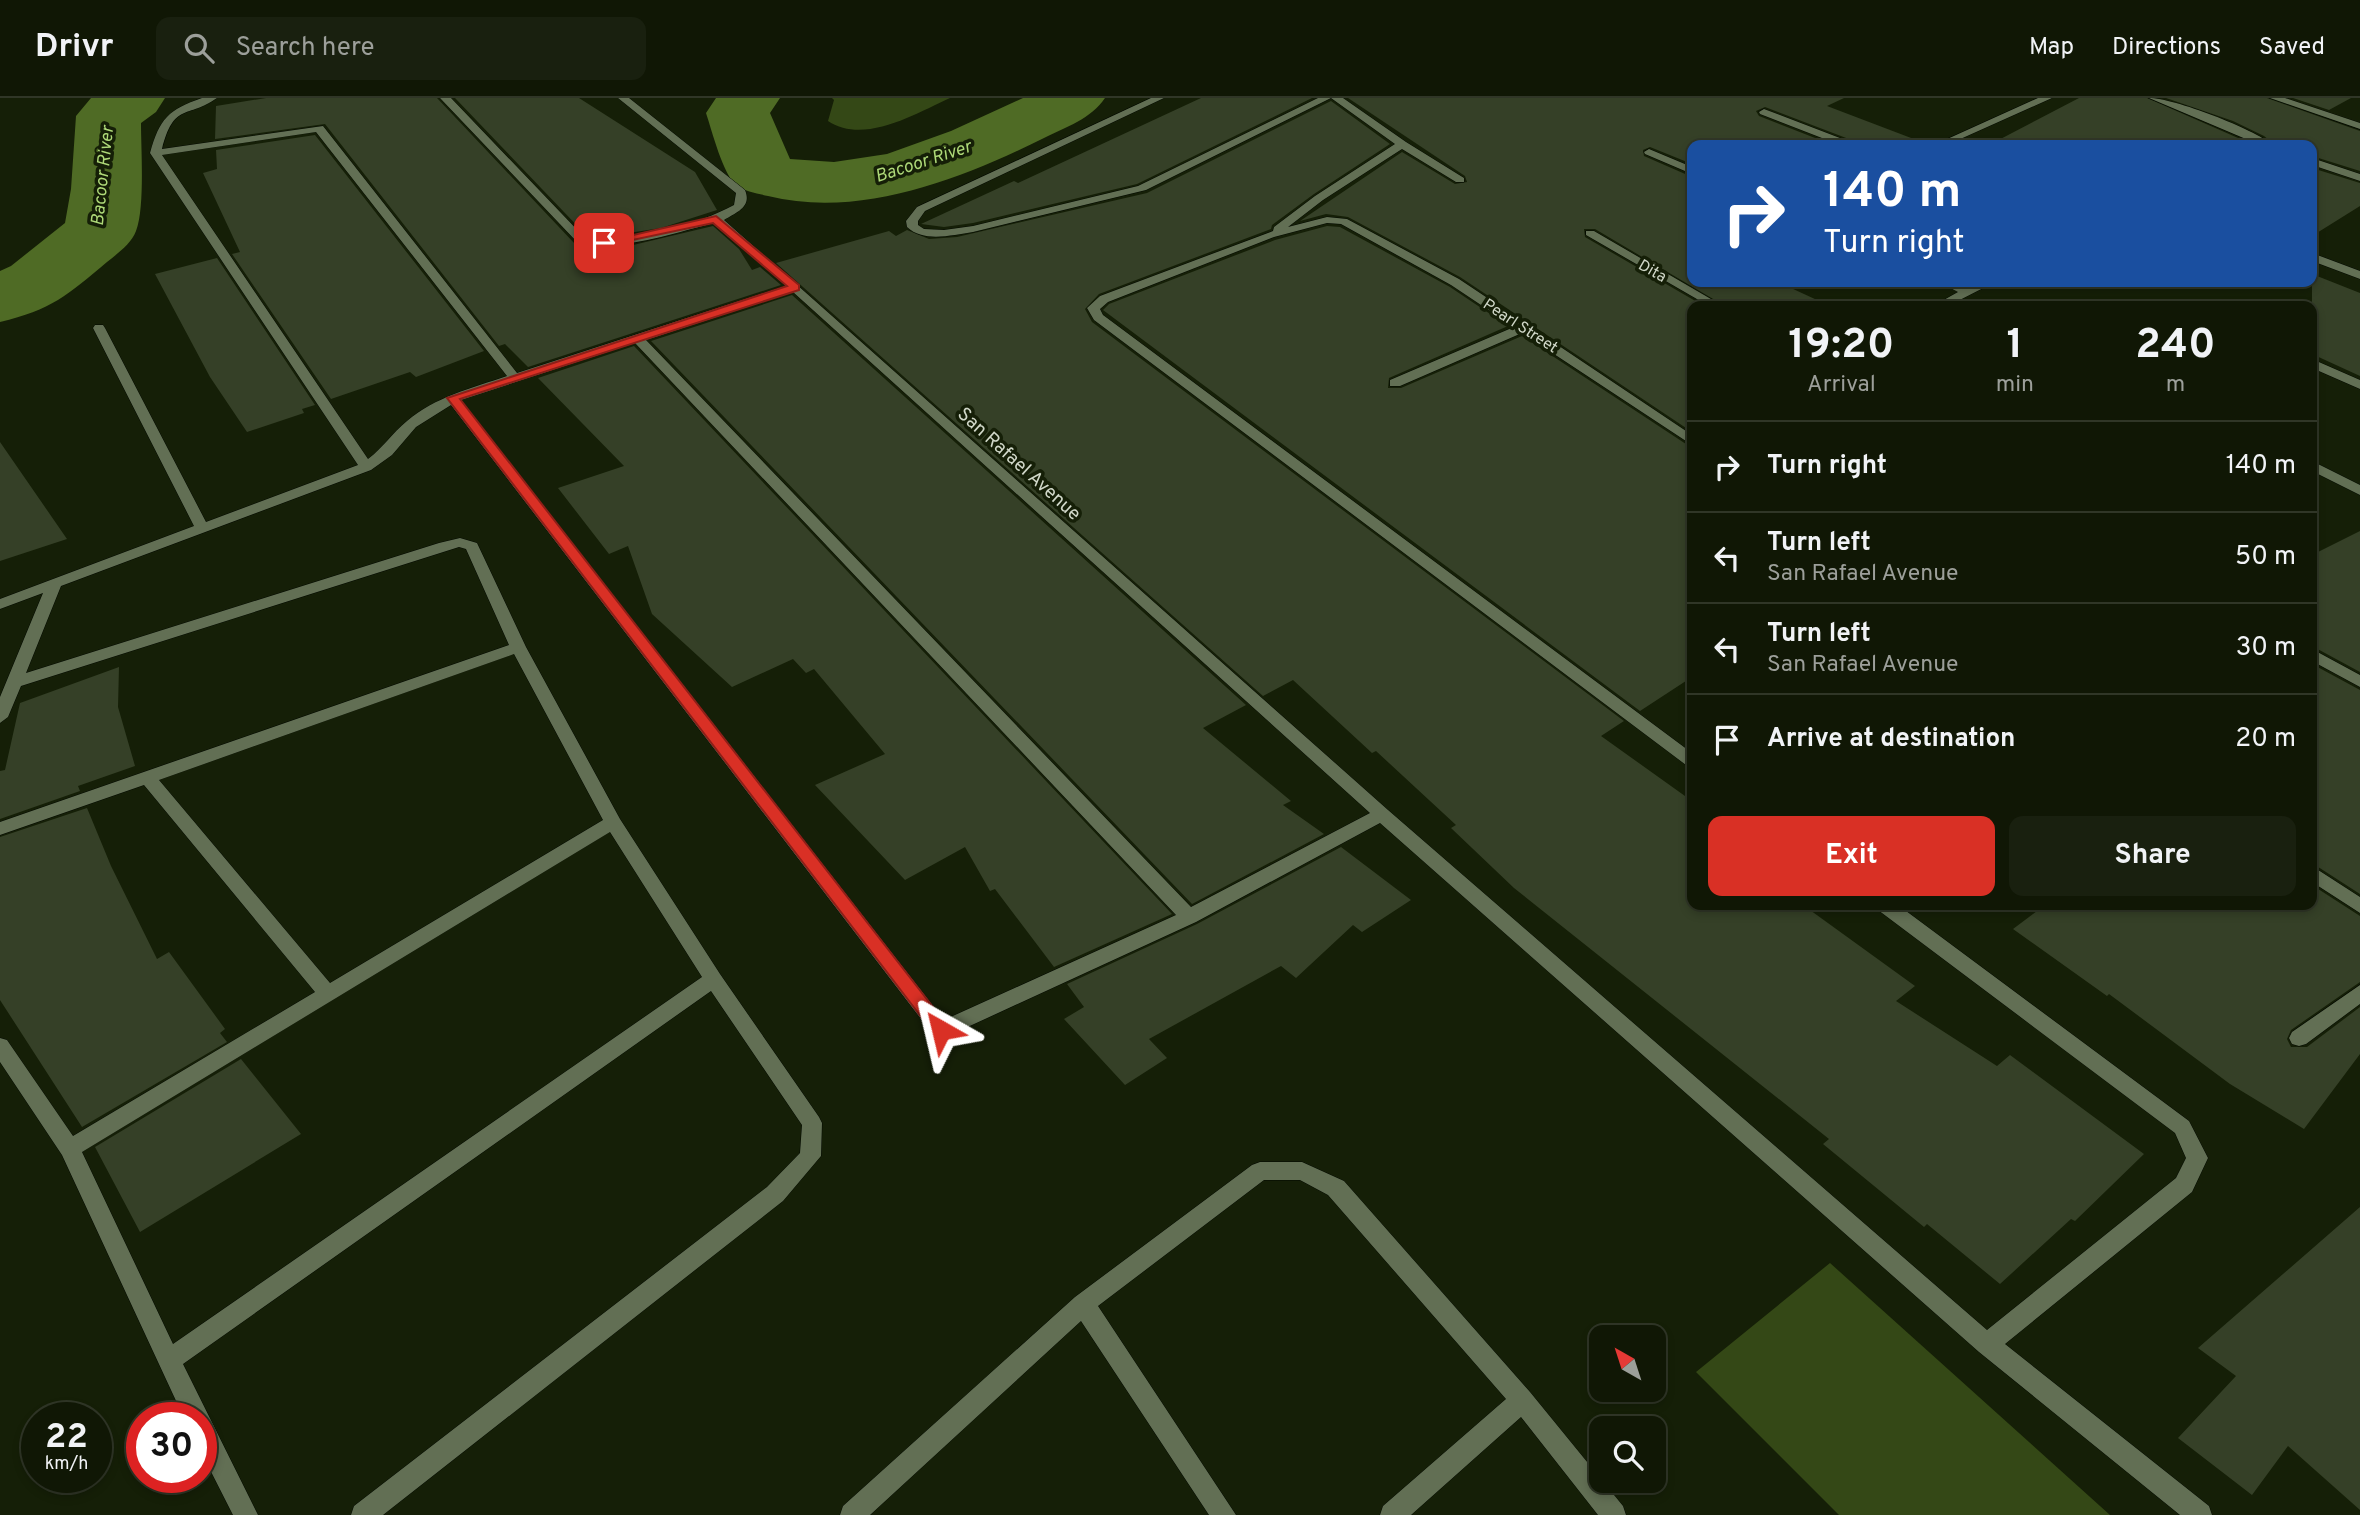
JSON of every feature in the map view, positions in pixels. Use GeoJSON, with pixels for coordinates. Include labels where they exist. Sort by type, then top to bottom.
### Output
{"type":"FeatureCollection","features":[{"type":"Feature","properties":{"kind":"street"},"geometry":{"type":"LineString","coordinates":[[212,98],[178,110],[162,126],[155,153],[366,467]]}},
{"type":"Feature","properties":{"kind":"street"},"geometry":{"type":"LineString","coordinates":[[445,98],[581,240],[604,243],[716,219],[739,207],[743,199],[741,192],[623,98]]}},
{"type":"Feature","properties":{"kind":"street"},"geometry":{"type":"LineString","coordinates":[[1159,98],[921,209],[912,221],[913,227],[922,232],[944,233],[973,229],[1142,188],[1325,98]]}},
{"type":"Feature","properties":{"kind":"street"},"geometry":{"type":"LineString","coordinates":[[1336,98],[1460,180]]}},
{"type":"Feature","properties":{"kind":"street"},"geometry":{"type":"LineString","coordinates":[[1953,140],[2047,98]]}},
{"type":"Feature","properties":{"kind":"street"},"geometry":{"type":"LineString","coordinates":[[2154,98],[2210,119],[2254,140]]}},
{"type":"Feature","properties":{"kind":"street"},"geometry":{"type":"LineString","coordinates":[[2275,98],[2360,126]]}},
{"type":"Feature","properties":{"kind":"street"},"geometry":{"type":"LineString","coordinates":[[1764,112],[1836,140]]}},
{"type":"Feature","properties":{"kind":"street"},"geometry":{"type":"LineString","coordinates":[[155,153],[319,128],[513,376]]}},
{"type":"Feature","properties":{"kind":"street"},"geometry":{"type":"LineString","coordinates":[[1402,144],[1319,198],[1270,235],[1104,299],[1093,308],[1098,317],[1687,757]]}},
{"type":"Feature","properties":{"kind":"street"},"geometry":{"type":"LineString","coordinates":[[1649,152],[1687,169]]}},
{"type":"Feature","properties":{"kind":"street"},"geometry":{"type":"LineString","coordinates":[[2317,163],[2360,178]]}},
{"type":"Feature","properties":{"kind":"street","name":"San Rafael Avenue"},"geometry":{"type":"LineString","coordinates":[[716,219],[1382,814],[1987,1345],[2200,1515]]}},
{"type":"Feature","properties":{"kind":"street","name":"Pearl Street"},"geometry":{"type":"LineString","coordinates":[[1270,235],[1327,220],[1343,221],[1455,282],[1687,438]]}},
{"type":"Feature","properties":{"kind":"street","name":"Dita"},"geometry":{"type":"LineString","coordinates":[[1590,233],[1708,301]]}},
{"type":"Feature","properties":{"kind":"street"},"geometry":{"type":"LineString","coordinates":[[2317,259],[2360,275]]}},
{"type":"Feature","properties":{"kind":"street"},"geometry":{"type":"LineString","coordinates":[[0,604],[366,467],[387,452],[411,424],[453,398],[513,376],[795,287]]}},
{"type":"Feature","properties":{"kind":"street"},"geometry":{"type":"LineString","coordinates":[[1956,287],[1969,293]]}},
{"type":"Feature","properties":{"kind":"street"},"geometry":{"type":"LineString","coordinates":[[1951,301],[1980,287]]}},
{"type":"Feature","properties":{"kind":"street"},"geometry":{"type":"LineString","coordinates":[[1395,383],[1525,327]]}},
{"type":"Feature","properties":{"kind":"street"},"geometry":{"type":"LineString","coordinates":[[99,328],[202,528]]}},
{"type":"Feature","properties":{"kind":"street"},"geometry":{"type":"LineString","coordinates":[[636,337],[1189,916]]}},
{"type":"Feature","properties":{"kind":"street"},"geometry":{"type":"LineString","coordinates":[[2317,365],[2360,385]]}},
{"type":"Feature","properties":{"kind":"street"},"geometry":{"type":"LineString","coordinates":[[453,398],[941,1030],[1189,916],[1382,814]]}},
{"type":"Feature","properties":{"kind":"street"},"geometry":{"type":"LineString","coordinates":[[2317,468],[2360,491]]}},
{"type":"Feature","properties":{"kind":"street"},"geometry":{"type":"LineString","coordinates":[[15,682],[460,542],[472,546],[518,647],[613,822],[713,979],[812,1123],[810,1156],[775,1195],[363,1515]]}},
{"type":"Feature","properties":{"kind":"street"},"geometry":{"type":"LineString","coordinates":[[0,717],[54,584]]}},
{"type":"Feature","properties":{"kind":"street"},"geometry":{"type":"LineString","coordinates":[[0,830],[518,647]]}},
{"type":"Feature","properties":{"kind":"street"},"geometry":{"type":"LineString","coordinates":[[2317,657],[2360,682]]}},
{"type":"Feature","properties":{"kind":"street"},"geometry":{"type":"LineString","coordinates":[[148,778],[328,994]]}},
{"type":"Feature","properties":{"kind":"street"},"geometry":{"type":"LineString","coordinates":[[70,1149],[613,822]]}},
{"type":"Feature","properties":{"kind":"street"},"geometry":{"type":"LineString","coordinates":[[2317,876],[2360,906]]}},
{"type":"Feature","properties":{"kind":"street"},"geometry":{"type":"LineString","coordinates":[[1892,910],[2182,1127],[2197,1158],[2184,1185],[1987,1345]]}},
{"type":"Feature","properties":{"kind":"street"},"geometry":{"type":"LineString","coordinates":[[168,1361],[713,979]]}},
{"type":"Feature","properties":{"kind":"street"},"geometry":{"type":"LineString","coordinates":[[2300,1038],[2360,993]]}},
{"type":"Feature","properties":{"kind":"street"},"geometry":{"type":"LineString","coordinates":[[0,1046],[70,1149],[188,1402]]}},
{"type":"Feature","properties":{"kind":"street"},"geometry":{"type":"LineString","coordinates":[[852,1515],[1083,1304],[1260,1171],[1302,1171],[1336,1188],[1522,1399],[1614,1515]]}},
{"type":"Feature","properties":{"kind":"street"},"geometry":{"type":"LineString","coordinates":[[1083,1304],[1224,1515]]}},
{"type":"Feature","properties":{"kind":"street"},"geometry":{"type":"LineString","coordinates":[[1392,1515],[1522,1399]]}},
{"type":"Feature","properties":{"kind":"street"},"geometry":{"type":"LineString","coordinates":[[217,1458],[246,1515]]}},
{"type":"Feature","properties":{"kind":"green space"},"geometry":{"type":"Polygon","coordinates":[[[832,98],[950,98],[906,119],[857,130],[842,128],[828,121],[834,100],[832,98]]]}},
{"type":"Feature","properties":{"kind":"green space"},"geometry":{"type":"Polygon","coordinates":[[[1830,1263],[2110,1515],[1839,1515],[1696,1372],[1830,1263]]]}},
{"type":"Feature","properties":{"kind":"building"},"geometry":{"type":"Polygon","coordinates":[[[266,98],[437,98],[575,244],[594,247],[629,246],[713,226],[739,249],[752,270],[760,267],[781,285],[528,367],[505,344],[499,346],[325,124],[215,139],[216,106],[266,98]]]}},
{"type":"Feature","properties":{"kind":"building"},"geometry":{"type":"Polygon","coordinates":[[[455,98],[579,98],[695,172],[717,210],[661,228],[622,234],[585,234],[455,98]]]}},
{"type":"Feature","properties":{"kind":"building"},"geometry":{"type":"Polygon","coordinates":[[[1201,98],[1312,98],[1137,184],[973,223],[944,227],[921,224],[1014,181],[1018,183],[1201,98]]]}},
{"type":"Feature","properties":{"kind":"building"},"geometry":{"type":"Polygon","coordinates":[[[1348,98],[1844,98],[1827,106],[1916,140],[1851,140],[1765,107],[1756,111],[1759,116],[1820,140],[1687,140],[1687,162],[1650,147],[1643,150],[1644,156],[1687,175],[1687,283],[1595,229],[1584,229],[1585,237],[1695,301],[1687,301],[1687,429],[1460,277],[1348,217],[1326,214],[1300,221],[1402,152],[1455,184],[1467,182],[1465,176],[1348,98]]]}},
{"type":"Feature","properties":{"kind":"building"},"geometry":{"type":"Polygon","coordinates":[[[2079,98],[2147,98],[2243,140],[1999,140],[2079,98]]]}},
{"type":"Feature","properties":{"kind":"building"},"geometry":{"type":"Polygon","coordinates":[[[2166,98],[2267,98],[2360,131],[2360,171],[2317,158],[2317,140],[2269,140],[2233,121],[2166,98]]]}},
{"type":"Feature","properties":{"kind":"building"},"geometry":{"type":"Polygon","coordinates":[[[2293,98],[2351,98],[2329,110],[2293,98]]]}},
{"type":"Feature","properties":{"kind":"building"},"geometry":{"type":"Polygon","coordinates":[[[1331,101],[1390,144],[1314,194],[1272,225],[1271,229],[1099,294],[1085,309],[1092,322],[1624,721],[1601,736],[1687,797],[1687,910],[1810,910],[1915,986],[1896,1001],[1997,1066],[2010,1055],[2144,1154],[2075,1221],[2071,1219],[2000,1284],[1927,1224],[1924,1227],[1823,1144],[1829,1139],[1514,888],[1451,828],[1456,825],[1376,751],[1372,753],[1293,680],[1263,696],[776,263],[889,231],[896,236],[907,230],[929,239],[957,237],[1147,193],[1331,101]]]}},
{"type":"Feature","properties":{"kind":"building"},"geometry":{"type":"Polygon","coordinates":[[[315,135],[484,351],[416,377],[410,372],[331,399],[232,254],[240,252],[203,173],[217,169],[216,150],[315,135]]]}},
{"type":"Feature","properties":{"kind":"building"},"geometry":{"type":"Polygon","coordinates":[[[2317,170],[2360,183],[2360,206],[2317,233],[2317,170]]]}},
{"type":"Feature","properties":{"kind":"building"},"geometry":{"type":"Polygon","coordinates":[[[1327,226],[1340,227],[1450,287],[1508,326],[1389,378],[1388,388],[1401,388],[1522,336],[1687,445],[1687,680],[1640,711],[1103,310],[1109,304],[1275,240],[1327,226]]]}},
{"type":"Feature","properties":{"kind":"building"},"geometry":{"type":"Polygon","coordinates":[[[217,258],[315,405],[302,409],[304,413],[247,432],[210,377],[155,274],[217,258]]]}},
{"type":"Feature","properties":{"kind":"building"},"geometry":{"type":"Polygon","coordinates":[[[2317,276],[2360,293],[2360,376],[2317,356],[2317,301],[2312,301],[2312,287],[2317,287],[2317,276]]]}},
{"type":"Feature","properties":{"kind":"building"},"geometry":{"type":"Polygon","coordinates":[[[1693,287],[1789,287],[1819,301],[1717,301],[1693,287]]]}},
{"type":"Feature","properties":{"kind":"building"},"geometry":{"type":"Polygon","coordinates":[[[792,295],[1246,705],[1203,728],[1291,801],[1283,805],[1324,834],[1192,904],[651,341],[792,295]]]}},
{"type":"Feature","properties":{"kind":"building"},"geometry":{"type":"Polygon","coordinates":[[[634,346],[1172,914],[1054,967],[995,889],[990,891],[965,847],[905,880],[815,785],[885,754],[814,669],[806,673],[793,659],[732,687],[652,614],[628,546],[609,554],[558,488],[624,466],[538,378],[634,346]]]}},
{"type":"Feature","properties":{"kind":"building"},"geometry":{"type":"Polygon","coordinates":[[[0,442],[67,539],[0,561],[0,442]]]}},
{"type":"Feature","properties":{"kind":"building"},"geometry":{"type":"Polygon","coordinates":[[[2360,531],[2360,672],[2317,649],[2317,552],[2360,531]]]}},
{"type":"Feature","properties":{"kind":"building"},"geometry":{"type":"Polygon","coordinates":[[[119,667],[118,707],[135,766],[78,786],[80,791],[0,819],[0,771],[5,770],[20,703],[119,667]]]}},
{"type":"Feature","properties":{"kind":"building"},"geometry":{"type":"Polygon","coordinates":[[[2317,667],[2360,690],[2360,894],[2317,866],[2317,667]]]}},
{"type":"Feature","properties":{"kind":"building"},"geometry":{"type":"Polygon","coordinates":[[[87,808],[111,866],[157,959],[169,952],[225,1029],[220,1033],[227,1042],[82,1127],[0,1000],[0,837],[87,808]]]}},
{"type":"Feature","properties":{"kind":"building"},"geometry":{"type":"Polygon","coordinates":[[[1341,847],[1411,900],[1362,932],[1353,925],[1296,978],[1281,966],[1149,1039],[1167,1058],[1125,1085],[1064,1019],[1084,1007],[1067,984],[1197,924],[1341,847]]]}},
{"type":"Feature","properties":{"kind":"building"},"geometry":{"type":"Polygon","coordinates":[[[2317,888],[2360,916],[2360,982],[2291,1030],[2287,1039],[2291,1047],[2307,1047],[2360,1007],[2360,1054],[2304,1129],[2230,1084],[2109,994],[2107,996],[2013,929],[2038,910],[2317,910],[2317,888]]]}},
{"type":"Feature","properties":{"kind":"building"},"geometry":{"type":"Polygon","coordinates":[[[241,1059],[301,1134],[140,1232],[95,1147],[241,1059]]]}},
{"type":"Feature","properties":{"kind":"building"},"geometry":{"type":"Polygon","coordinates":[[[2360,1207],[2360,1510],[2288,1446],[2252,1495],[2178,1438],[2236,1376],[2198,1348],[2360,1207]]]}},
{"type":"Feature","properties":{"kind":"waterway","name":"Bacoor River"},"geometry":{"type":"LineString","coordinates":[[0,299],[38,282],[100,231],[106,189],[108,116],[133,98]]}},
{"type":"Feature","properties":{"kind":"waterway","name":"Bacoor River"},"geometry":{"type":"LineString","coordinates":[[748,98],[738,113],[762,172],[793,181],[834,182],[870,178],[940,159],[1073,98]]}},
{"type":"Feature","properties":{"kind":"route"},"geometry":{"type":"LineString","coordinates":[[604,243],[716,219],[795,287],[513,376],[453,398],[479,428],[941,1030]]}}]}
